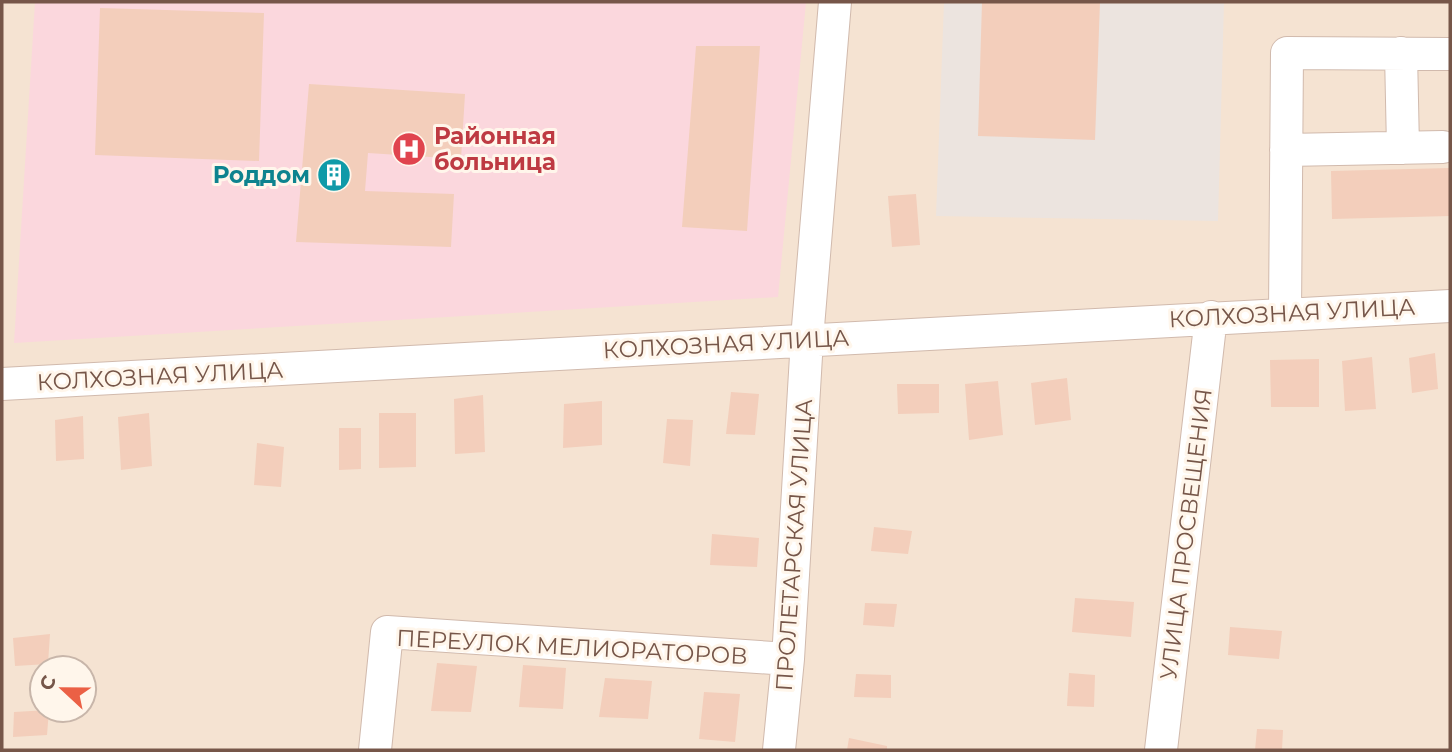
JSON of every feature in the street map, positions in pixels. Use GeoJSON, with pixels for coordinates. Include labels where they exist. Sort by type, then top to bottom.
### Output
{"type":"FeatureCollection","features":[{"type":"Feature","properties":{"kind":"street"},"geometry":{"type":"LineString","coordinates":[[807,339],[835,2]]}},
{"type":"Feature","properties":{"kind":"street"},"geometry":{"type":"LineString","coordinates":[[1285,314],[1287,53],[1450,54]]}},
{"type":"Feature","properties":{"kind":"street"},"geometry":{"type":"LineString","coordinates":[[1401,53],[1403,148]]}},
{"type":"Feature","properties":{"kind":"street"},"geometry":{"type":"LineString","coordinates":[[1286,150],[1443,147]]}},
{"type":"Feature","properties":{"kind":"street","name":"КОЛХОЗНАЯ УЛИЦА"},"geometry":{"type":"LineString","coordinates":[[2,384],[1450,306]]}},
{"type":"Feature","properties":{"kind":"street","name":"УЛИЦА ПРОСВЕЩЕНИЯ"},"geometry":{"type":"LineString","coordinates":[[1161,750],[1211,317]]}},
{"type":"Feature","properties":{"kind":"street","name":"ПРОЛЕТАРСКАЯ УЛИЦА"},"geometry":{"type":"LineString","coordinates":[[779,750],[788,659],[807,339]]}},
{"type":"Feature","properties":{"kind":"street","name":"ПЕРЕУЛОК МЕЛИОРАТОРОВ"},"geometry":{"type":"LineString","coordinates":[[375,750],[387,632],[788,659]]}},
{"type":"Feature","properties":{"kind":"shaded area"},"geometry":{"type":"Polygon","coordinates":[[[2,2],[1450,2],[1450,750],[2,750],[2,2]]]}},
{"type":"Feature","properties":{"kind":"shaded area","name":"Районная больница"},"geometry":{"type":"Polygon","coordinates":[[[35,2],[806,2],[778,297],[14,343],[35,2]]]}},
{"type":"Feature","properties":{"kind":"shaded area"},"geometry":{"type":"Polygon","coordinates":[[[944,2],[1224,2],[1218,221],[936,216],[944,2]]]}},
{"type":"Feature","properties":{"kind":"building"},"geometry":{"type":"Polygon","coordinates":[[[982,2],[1100,2],[1095,140],[978,136],[982,2]]]}},
{"type":"Feature","properties":{"kind":"building"},"geometry":{"type":"Polygon","coordinates":[[[100,8],[264,13],[259,161],[95,155],[100,8]]]}},
{"type":"Feature","properties":{"kind":"building"},"geometry":{"type":"Polygon","coordinates":[[[696,46],[760,46],[747,231],[682,227],[696,46]]]}},
{"type":"Feature","properties":{"kind":"building","name":"Роддом"},"geometry":{"type":"Polygon","coordinates":[[[309,84],[465,94],[461,159],[368,153],[365,191],[454,194],[451,247],[296,242],[309,84]]]}},
{"type":"Feature","properties":{"kind":"building"},"geometry":{"type":"Polygon","coordinates":[[[1450,168],[1450,216],[1332,219],[1331,171],[1450,168]]]}},
{"type":"Feature","properties":{"kind":"building"},"geometry":{"type":"Polygon","coordinates":[[[916,194],[920,245],[892,247],[888,196],[916,194]]]}},
{"type":"Feature","properties":{"kind":"building"},"geometry":{"type":"Polygon","coordinates":[[[1435,353],[1438,389],[1412,393],[1409,358],[1435,353]]]}},
{"type":"Feature","properties":{"kind":"building"},"geometry":{"type":"Polygon","coordinates":[[[1372,357],[1376,409],[1345,411],[1342,361],[1372,357]]]}},
{"type":"Feature","properties":{"kind":"building"},"geometry":{"type":"Polygon","coordinates":[[[1319,359],[1319,407],[1271,407],[1270,360],[1319,359]]]}},
{"type":"Feature","properties":{"kind":"building"},"geometry":{"type":"Polygon","coordinates":[[[1067,378],[1071,420],[1035,425],[1031,383],[1067,378]]]}},
{"type":"Feature","properties":{"kind":"building"},"geometry":{"type":"Polygon","coordinates":[[[998,381],[1003,435],[969,440],[965,384],[998,381]]]}},
{"type":"Feature","properties":{"kind":"building"},"geometry":{"type":"Polygon","coordinates":[[[897,384],[939,384],[939,413],[898,414],[897,384]]]}},
{"type":"Feature","properties":{"kind":"building"},"geometry":{"type":"Polygon","coordinates":[[[731,392],[759,394],[755,435],[726,434],[731,392]]]}},
{"type":"Feature","properties":{"kind":"building"},"geometry":{"type":"Polygon","coordinates":[[[483,395],[485,452],[455,454],[454,399],[483,395]]]}},
{"type":"Feature","properties":{"kind":"building"},"geometry":{"type":"Polygon","coordinates":[[[602,401],[602,445],[563,448],[564,404],[602,401]]]}},
{"type":"Feature","properties":{"kind":"building"},"geometry":{"type":"Polygon","coordinates":[[[149,413],[152,466],[121,470],[118,417],[149,413]]]}},
{"type":"Feature","properties":{"kind":"building"},"geometry":{"type":"Polygon","coordinates":[[[379,413],[416,413],[416,467],[379,468],[379,413]]]}},
{"type":"Feature","properties":{"kind":"building"},"geometry":{"type":"Polygon","coordinates":[[[83,416],[84,459],[56,461],[55,420],[83,416]]]}},
{"type":"Feature","properties":{"kind":"building"},"geometry":{"type":"Polygon","coordinates":[[[667,419],[693,420],[690,466],[663,463],[667,419]]]}},
{"type":"Feature","properties":{"kind":"building"},"geometry":{"type":"Polygon","coordinates":[[[339,428],[361,428],[361,469],[339,470],[339,428]]]}},
{"type":"Feature","properties":{"kind":"building"},"geometry":{"type":"Polygon","coordinates":[[[257,443],[284,447],[281,487],[254,485],[257,443]]]}},
{"type":"Feature","properties":{"kind":"building"},"geometry":{"type":"Polygon","coordinates":[[[874,527],[912,531],[908,554],[871,551],[874,527]]]}},
{"type":"Feature","properties":{"kind":"building"},"geometry":{"type":"Polygon","coordinates":[[[712,534],[759,538],[757,567],[710,565],[712,534]]]}},
{"type":"Feature","properties":{"kind":"building"},"geometry":{"type":"Polygon","coordinates":[[[1075,598],[1134,602],[1131,637],[1072,632],[1075,598]]]}},
{"type":"Feature","properties":{"kind":"building"},"geometry":{"type":"Polygon","coordinates":[[[865,603],[897,604],[894,627],[863,625],[865,603]]]}},
{"type":"Feature","properties":{"kind":"building"},"geometry":{"type":"Polygon","coordinates":[[[1230,627],[1282,631],[1279,659],[1228,655],[1230,627]]]}},
{"type":"Feature","properties":{"kind":"building"},"geometry":{"type":"Polygon","coordinates":[[[50,634],[49,654],[28,654],[28,665],[15,666],[13,638],[50,634]]]}},
{"type":"Feature","properties":{"kind":"building"},"geometry":{"type":"Polygon","coordinates":[[[437,663],[477,666],[471,712],[431,711],[437,663]]]}},
{"type":"Feature","properties":{"kind":"building"},"geometry":{"type":"Polygon","coordinates":[[[523,665],[566,668],[563,709],[519,707],[523,665]]]}},
{"type":"Feature","properties":{"kind":"building"},"geometry":{"type":"Polygon","coordinates":[[[1069,673],[1095,675],[1094,707],[1067,706],[1069,673]]]}},
{"type":"Feature","properties":{"kind":"building"},"geometry":{"type":"Polygon","coordinates":[[[856,674],[891,675],[891,698],[854,697],[856,674]]]}},
{"type":"Feature","properties":{"kind":"building"},"geometry":{"type":"Polygon","coordinates":[[[605,678],[652,681],[648,719],[599,717],[605,678]]]}},
{"type":"Feature","properties":{"kind":"building"},"geometry":{"type":"Polygon","coordinates":[[[704,692],[740,694],[735,742],[699,739],[704,692]]]}},
{"type":"Feature","properties":{"kind":"building"},"geometry":{"type":"Polygon","coordinates":[[[28,711],[28,724],[48,724],[47,735],[13,737],[14,712],[28,711]]]}},
{"type":"Feature","properties":{"kind":"building"},"geometry":{"type":"Polygon","coordinates":[[[1257,729],[1283,730],[1282,750],[1255,750],[1257,729]]]}},
{"type":"Feature","properties":{"kind":"building"},"geometry":{"type":"Polygon","coordinates":[[[849,738],[887,746],[887,750],[847,750],[849,738]]]}},
{"type":"Feature","properties":{"kind":"place","name":"Районная больница"},"geometry":{"type":"Point","coordinates":[409,149]}},
{"type":"Feature","properties":{"kind":"place","name":"Роддом"},"geometry":{"type":"Point","coordinates":[334,175]}}]}
